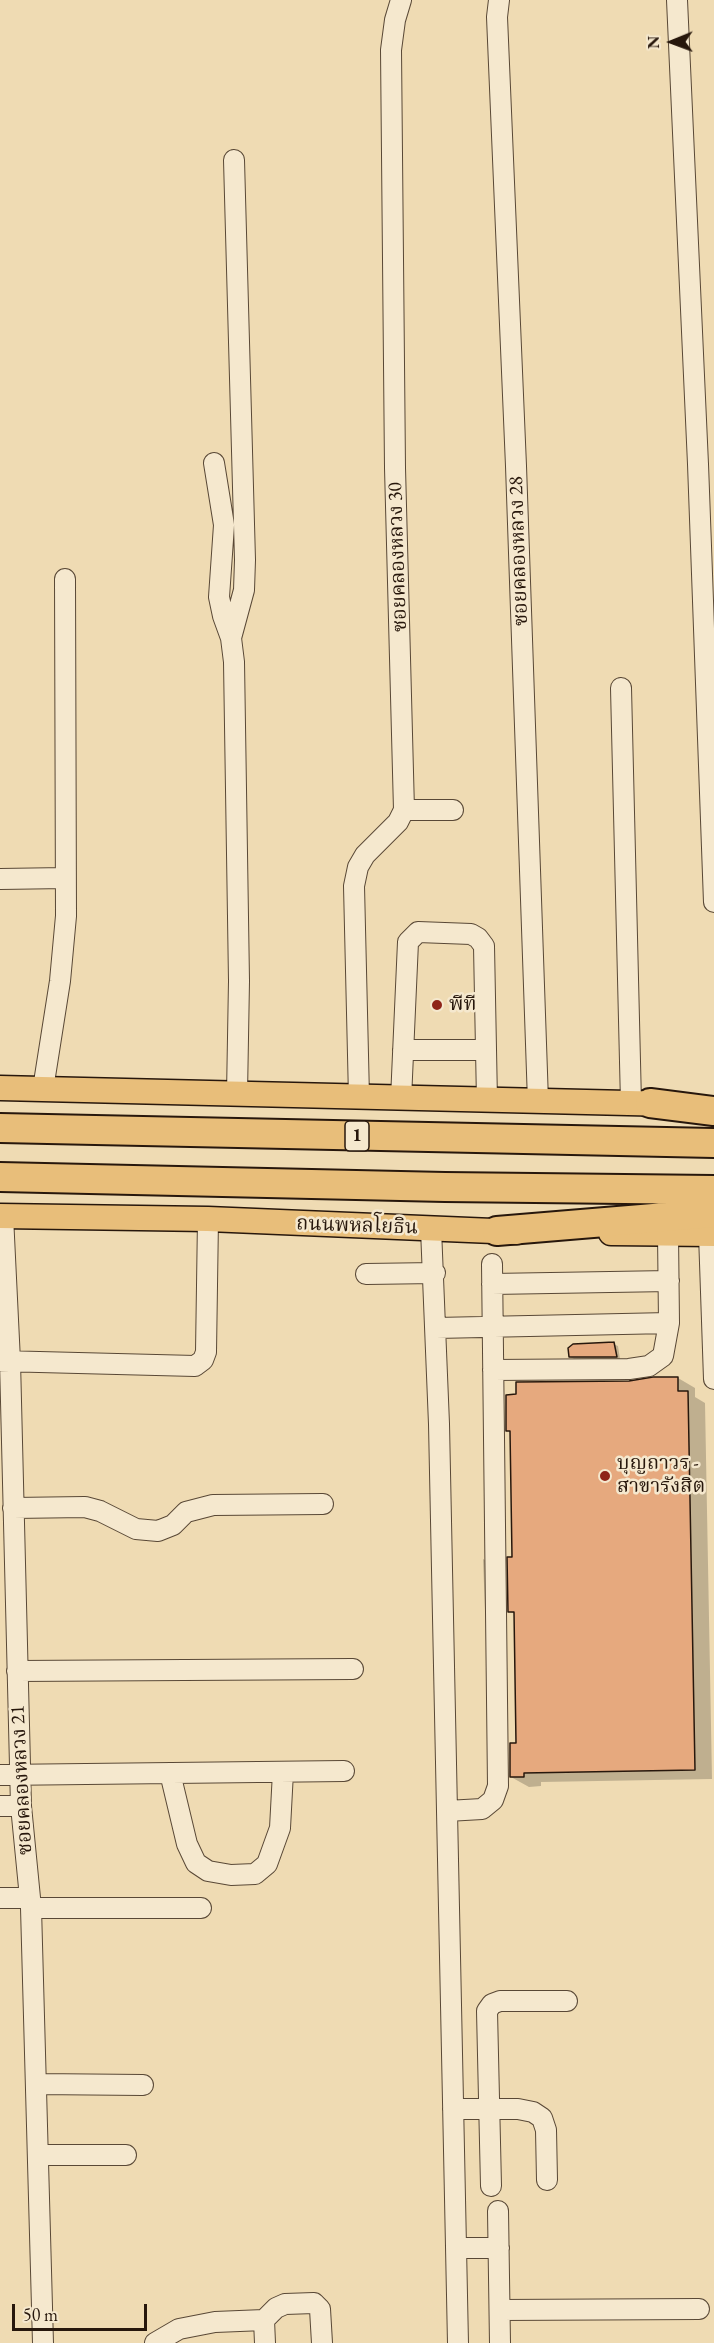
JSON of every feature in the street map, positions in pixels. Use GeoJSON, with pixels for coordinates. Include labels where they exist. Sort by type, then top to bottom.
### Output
{"type":"FeatureCollection","features":[{"type":"Feature","properties":{"kind":"highway"},"geometry":{"type":"LineString","coordinates":[[641,1103],[714,1111]]}},
{"type":"Feature","properties":{"kind":"highway","name":"1"},"geometry":{"type":"LineString","coordinates":[[0,1128],[714,1143]]}},
{"type":"Feature","properties":{"kind":"highway","name":"ถนนพหลโยธิน"},"geometry":{"type":"LineString","coordinates":[[0,1177],[445,1187],[714,1190]]}},
{"type":"Feature","properties":{"kind":"highway"},"geometry":{"type":"LineString","coordinates":[[498,1231],[712,1227]]}},
{"type":"Feature","properties":{"kind":"main road","name":"1"},"geometry":{"type":"LineString","coordinates":[[0,1088],[714,1105]]}},
{"type":"Feature","properties":{"kind":"main road","name":"ถนนพหลโยธิน"},"geometry":{"type":"LineString","coordinates":[[1,1216],[208,1220],[498,1231],[668,1233],[712,1227]]}},
{"type":"Feature","properties":{"kind":"street","name":"ซอยคลองหลวง 30"},"geometry":{"type":"LineString","coordinates":[[401,0],[395,20],[391,50],[395,468],[404,810]]}},
{"type":"Feature","properties":{"kind":"street","name":"ซอยคลองหลวง 28"},"geometry":{"type":"LineString","coordinates":[[499,0],[497,17],[517,478],[538,1101]]}},
{"type":"Feature","properties":{"kind":"street"},"geometry":{"type":"LineString","coordinates":[[677,0],[698,464],[714,902]]}},
{"type":"Feature","properties":{"kind":"street"},"geometry":{"type":"LineString","coordinates":[[231,638],[244,590],[245,560],[234,160]]}},
{"type":"Feature","properties":{"kind":"street"},"geometry":{"type":"LineString","coordinates":[[214,463],[224,525],[219,597],[231,638],[234,662],[239,981],[237,1094]]}},
{"type":"Feature","properties":{"kind":"street"},"geometry":{"type":"LineString","coordinates":[[43,1089],[64,949],[66,878],[65,579]]}},
{"type":"Feature","properties":{"kind":"street"},"geometry":{"type":"LineString","coordinates":[[621,688],[641,1103]]}},
{"type":"Feature","properties":{"kind":"street"},"geometry":{"type":"LineString","coordinates":[[359,1097],[354,886],[358,867],[365,855],[398,822],[404,810],[453,810]]}},
{"type":"Feature","properties":{"kind":"street"},"geometry":{"type":"LineString","coordinates":[[0,879],[66,878]]}},
{"type":"Feature","properties":{"kind":"street"},"geometry":{"type":"LineString","coordinates":[[401,1099],[408,942],[418,932],[471,933],[484,945],[488,1101]]}},
{"type":"Feature","properties":{"kind":"street"},"geometry":{"type":"LineString","coordinates":[[403,1050],[486,1050]]}},
{"type":"Feature","properties":{"kind":"street","name":"ซอยคลองหลวง 21"},"geometry":{"type":"LineString","coordinates":[[1,1216],[5,1361],[13,1508],[21,1806],[30,1903],[43,2343]]}},
{"type":"Feature","properties":{"kind":"street"},"geometry":{"type":"LineString","coordinates":[[5,1361],[195,1366],[203,1360],[206,1352],[208,1220]]}},
{"type":"Feature","properties":{"kind":"street"},"geometry":{"type":"LineString","coordinates":[[712,1227],[714,1379]]}},
{"type":"Feature","properties":{"kind":"street"},"geometry":{"type":"LineString","coordinates":[[431,1229],[435,1273],[458,2343]]}},
{"type":"Feature","properties":{"kind":"street"},"geometry":{"type":"LineString","coordinates":[[493,1370],[630,1369],[649,1366],[663,1356],[669,1323],[668,1233]]}},
{"type":"Feature","properties":{"kind":"street"},"geometry":{"type":"LineString","coordinates":[[447,1811],[482,1809],[492,1800],[498,1786],[492,1264]]}},
{"type":"Feature","properties":{"kind":"street"},"geometry":{"type":"LineString","coordinates":[[366,1274],[435,1273]]}},
{"type":"Feature","properties":{"kind":"street"},"geometry":{"type":"LineString","coordinates":[[492,1284],[669,1281]]}},
{"type":"Feature","properties":{"kind":"street"},"geometry":{"type":"LineString","coordinates":[[436,1328],[669,1323]]}},
{"type":"Feature","properties":{"kind":"street"},"geometry":{"type":"LineString","coordinates":[[13,1508],[85,1507],[100,1510],[136,1529],[158,1531],[173,1525],[186,1512],[213,1505],[323,1504]]}},
{"type":"Feature","properties":{"kind":"street"},"geometry":{"type":"LineString","coordinates":[[17,1671],[352,1669]]}},
{"type":"Feature","properties":{"kind":"street"},"geometry":{"type":"LineString","coordinates":[[0,1774],[344,1771]]}},
{"type":"Feature","properties":{"kind":"street"},"geometry":{"type":"LineString","coordinates":[[170,1773],[187,1844],[196,1863],[208,1871],[231,1875],[255,1874],[267,1864],[280,1828],[283,1772]]}},
{"type":"Feature","properties":{"kind":"street"},"geometry":{"type":"LineString","coordinates":[[0,1806],[21,1806]]}},
{"type":"Feature","properties":{"kind":"street"},"geometry":{"type":"LineString","coordinates":[[0,1898],[30,1903],[201,1908]]}},
{"type":"Feature","properties":{"kind":"street"},"geometry":{"type":"LineString","coordinates":[[491,2186],[487,2011],[492,2004],[500,2001],[567,2001]]}},
{"type":"Feature","properties":{"kind":"street"},"geometry":{"type":"LineString","coordinates":[[36,2084],[143,2085]]}},
{"type":"Feature","properties":{"kind":"street"},"geometry":{"type":"LineString","coordinates":[[453,2109],[526,2110],[542,2118],[546,2130],[547,2180]]}},
{"type":"Feature","properties":{"kind":"street"},"geometry":{"type":"LineString","coordinates":[[38,2155],[126,2155]]}},
{"type":"Feature","properties":{"kind":"street"},"geometry":{"type":"LineString","coordinates":[[498,2211],[500,2343]]}},
{"type":"Feature","properties":{"kind":"street"},"geometry":{"type":"LineString","coordinates":[[456,2248],[499,2248]]}},
{"type":"Feature","properties":{"kind":"street"},"geometry":{"type":"LineString","coordinates":[[155,2343],[179,2329],[215,2322],[264,2320],[276,2308],[285,2304],[314,2303],[320,2309],[322,2343]]}},
{"type":"Feature","properties":{"kind":"street"},"geometry":{"type":"LineString","coordinates":[[500,2310],[699,2308]]}},
{"type":"Feature","properties":{"kind":"street"},"geometry":{"type":"LineString","coordinates":[[264,2320],[265,2343]]}},
{"type":"Feature","properties":{"kind":"building"},"geometry":{"type":"Polygon","coordinates":[[[614,1342],[617,1357],[569,1357],[568,1348],[573,1344],[614,1342]]]}},
{"type":"Feature","properties":{"kind":"building"},"geometry":{"type":"Polygon","coordinates":[[[653,1377],[678,1377],[678,1391],[688,1391],[695,1770],[524,1773],[524,1777],[510,1777],[510,1743],[516,1743],[514,1612],[508,1612],[507,1557],[512,1557],[510,1431],[506,1431],[506,1395],[516,1394],[516,1382],[629,1381],[653,1377]]]}},
{"type":"Feature","properties":{"kind":"place","name":"พีที"},"geometry":{"type":"Point","coordinates":[437,1005]}},
{"type":"Feature","properties":{"kind":"place","name":"บุญถาวร - สาขารังสิต"},"geometry":{"type":"Point","coordinates":[605,1476]}}]}
